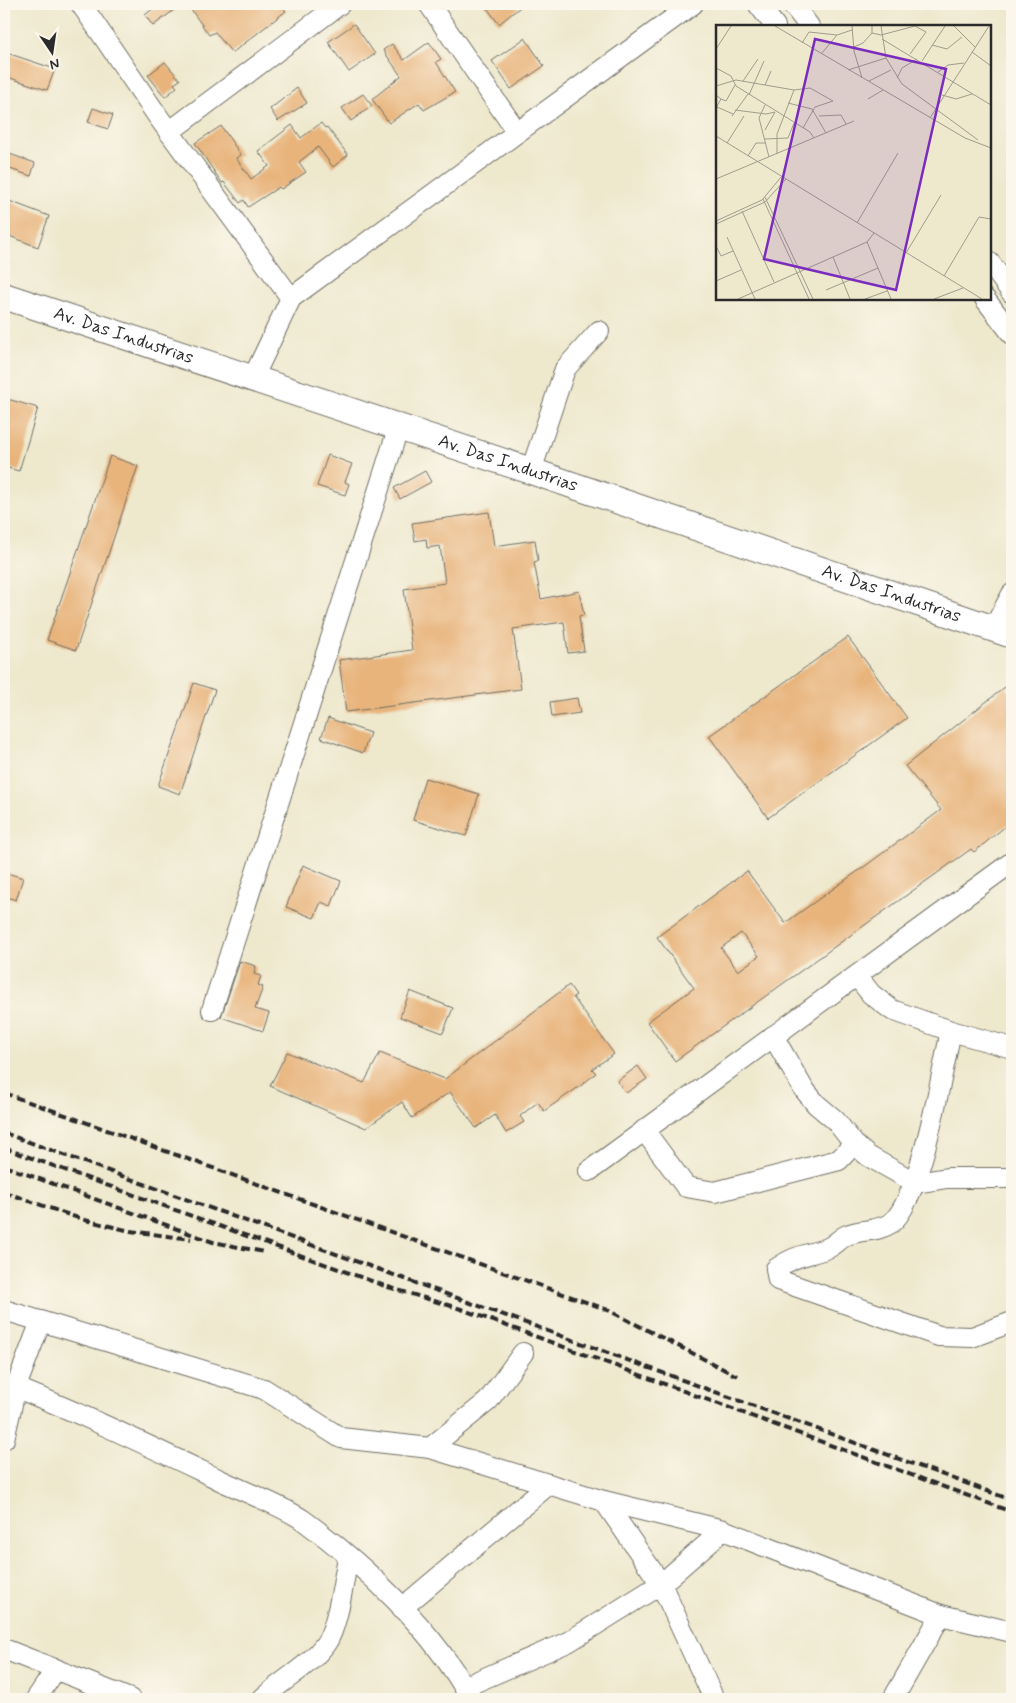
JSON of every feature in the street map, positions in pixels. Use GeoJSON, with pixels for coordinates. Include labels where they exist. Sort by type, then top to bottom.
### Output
{"type":"FeatureCollection","features":[{"type":"Feature","properties":{"kind":"main road","name":"Av. Das Industrias"},"geometry":{"type":"LineString","coordinates":[[4,296],[252,380],[399,426],[1003,632]]}},
{"type":"Feature","properties":{"kind":"street"},"geometry":{"type":"LineString","coordinates":[[81,4],[170,132],[291,298]]}},
{"type":"Feature","properties":{"kind":"street"},"geometry":{"type":"LineString","coordinates":[[170,132],[340,4]]}},
{"type":"Feature","properties":{"kind":"street"},"geometry":{"type":"LineString","coordinates":[[429,4],[517,132]]}},
{"type":"Feature","properties":{"kind":"street"},"geometry":{"type":"LineString","coordinates":[[252,380],[291,298],[693,4]]}},
{"type":"Feature","properties":{"kind":"street"},"geometry":{"type":"LineString","coordinates":[[758,4],[775,25]]}},
{"type":"Feature","properties":{"kind":"street"},"geometry":{"type":"LineString","coordinates":[[792,4],[808,25]]}},
{"type":"Feature","properties":{"kind":"street"},"geometry":{"type":"LineString","coordinates":[[991,264],[1012,293]]}},
{"type":"Feature","properties":{"kind":"street"},"geometry":{"type":"LineString","coordinates":[[986,300],[1012,334]]}},
{"type":"Feature","properties":{"kind":"street"},"geometry":{"type":"LineString","coordinates":[[531,471],[565,369],[599,331]]}},
{"type":"Feature","properties":{"kind":"street"},"geometry":{"type":"LineString","coordinates":[[212,1010],[399,426]]}},
{"type":"Feature","properties":{"kind":"street"},"geometry":{"type":"LineString","coordinates":[[1003,632],[1012,594]]}},
{"type":"Feature","properties":{"kind":"street"},"geometry":{"type":"LineString","coordinates":[[589,1171],[1012,862]]}},
{"type":"Feature","properties":{"kind":"street"},"geometry":{"type":"LineString","coordinates":[[856,976],[871,994],[892,1010],[951,1031],[1012,1048]]}},
{"type":"Feature","properties":{"kind":"street"},"geometry":{"type":"LineString","coordinates":[[951,1031],[916,1182],[905,1207],[891,1223],[871,1231],[847,1236],[828,1248],[792,1258],[776,1269],[778,1280],[939,1336],[972,1337],[1012,1322]]}},
{"type":"Feature","properties":{"kind":"street"},"geometry":{"type":"LineString","coordinates":[[773,1036],[803,1088],[816,1104],[835,1120],[854,1144],[868,1156],[916,1182],[947,1178],[1012,1178]]}},
{"type":"Feature","properties":{"kind":"street"},"geometry":{"type":"LineString","coordinates":[[644,1130],[686,1187],[699,1191],[715,1192],[839,1160],[854,1144]]}},
{"type":"Feature","properties":{"kind":"street"},"geometry":{"type":"LineString","coordinates":[[4,1310],[264,1389],[341,1438],[430,1448],[604,1500],[723,1530],[941,1615],[1012,1632]]}},
{"type":"Feature","properties":{"kind":"street"},"geometry":{"type":"LineString","coordinates":[[4,1439],[10,1385],[41,1321]]}},
{"type":"Feature","properties":{"kind":"street"},"geometry":{"type":"LineString","coordinates":[[430,1448],[488,1401],[523,1352]]}},
{"type":"Feature","properties":{"kind":"street"},"geometry":{"type":"LineString","coordinates":[[10,1385],[107,1426],[302,1519],[348,1557],[402,1608],[430,1639],[468,1693],[568,1642],[661,1584],[723,1530]]}},
{"type":"Feature","properties":{"kind":"street"},"geometry":{"type":"LineString","coordinates":[[402,1608],[549,1484]]}},
{"type":"Feature","properties":{"kind":"street"},"geometry":{"type":"LineString","coordinates":[[604,1500],[661,1584],[714,1699]]}},
{"type":"Feature","properties":{"kind":"street"},"geometry":{"type":"LineString","coordinates":[[262,1699],[312,1658],[328,1642],[348,1557]]}},
{"type":"Feature","properties":{"kind":"street"},"geometry":{"type":"LineString","coordinates":[[893,1699],[941,1615]]}},
{"type":"Feature","properties":{"kind":"street"},"geometry":{"type":"LineString","coordinates":[[4,1648],[130,1699]]}},
{"type":"Feature","properties":{"kind":"street"},"geometry":{"type":"LineString","coordinates":[[36,1699],[56,1669]]}},
{"type":"Feature","properties":{"kind":"building"},"geometry":{"type":"Polygon","coordinates":[[[159,4],[182,4],[153,26],[145,15],[159,4]]]}},
{"type":"Feature","properties":{"kind":"building"},"geometry":{"type":"Polygon","coordinates":[[[187,4],[280,4],[286,11],[232,53],[215,32],[209,35],[187,4]]]}},
{"type":"Feature","properties":{"kind":"building"},"geometry":{"type":"Polygon","coordinates":[[[484,4],[524,4],[499,24],[484,4]]]}},
{"type":"Feature","properties":{"kind":"building"},"geometry":{"type":"Polygon","coordinates":[[[354,24],[375,54],[349,72],[328,42],[354,24]]]}},
{"type":"Feature","properties":{"kind":"building"},"geometry":{"type":"Polygon","coordinates":[[[525,38],[544,66],[511,89],[492,61],[525,38]]]}},
{"type":"Feature","properties":{"kind":"building"},"geometry":{"type":"Polygon","coordinates":[[[429,42],[441,59],[436,62],[455,92],[424,110],[419,103],[389,123],[372,99],[401,76],[383,50],[392,44],[404,60],[429,42]]]}},
{"type":"Feature","properties":{"kind":"building"},"geometry":{"type":"Polygon","coordinates":[[[4,52],[55,69],[47,90],[4,76],[4,52]]]}},
{"type":"Feature","properties":{"kind":"building"},"geometry":{"type":"Polygon","coordinates":[[[165,62],[180,80],[174,84],[177,87],[165,97],[148,75],[165,62]]]}},
{"type":"Feature","properties":{"kind":"building"},"geometry":{"type":"Polygon","coordinates":[[[297,88],[307,103],[278,121],[270,109],[297,88]]]}},
{"type":"Feature","properties":{"kind":"building"},"geometry":{"type":"Polygon","coordinates":[[[363,94],[372,106],[351,121],[342,108],[363,94]]]}},
{"type":"Feature","properties":{"kind":"building"},"geometry":{"type":"Polygon","coordinates":[[[93,108],[113,115],[108,129],[88,122],[93,108]]]}},
{"type":"Feature","properties":{"kind":"building"},"geometry":{"type":"Polygon","coordinates":[[[321,123],[325,128],[327,127],[348,155],[333,167],[318,147],[299,162],[306,172],[281,189],[279,187],[248,207],[244,200],[240,203],[224,182],[222,183],[195,143],[221,126],[241,155],[236,158],[251,179],[269,166],[258,151],[292,125],[301,138],[321,123]]]}},
{"type":"Feature","properties":{"kind":"building"},"geometry":{"type":"Polygon","coordinates":[[[4,152],[35,163],[31,176],[4,167],[4,152]]]}},
{"type":"Feature","properties":{"kind":"building"},"geometry":{"type":"Polygon","coordinates":[[[4,199],[49,216],[38,247],[4,234],[4,199]]]}},
{"type":"Feature","properties":{"kind":"building"},"geometry":{"type":"Polygon","coordinates":[[[4,398],[38,408],[19,471],[4,467],[4,398]]]}},
{"type":"Feature","properties":{"kind":"building"},"geometry":{"type":"Polygon","coordinates":[[[328,455],[352,464],[345,482],[349,484],[345,495],[317,486],[328,455]]]}},
{"type":"Feature","properties":{"kind":"building"},"geometry":{"type":"Polygon","coordinates":[[[110,456],[138,466],[76,650],[47,640],[110,456]]]}},
{"type":"Feature","properties":{"kind":"building"},"geometry":{"type":"Polygon","coordinates":[[[425,471],[431,482],[400,499],[394,488],[425,471]]]}},
{"type":"Feature","properties":{"kind":"building"},"geometry":{"type":"Polygon","coordinates":[[[489,512],[494,546],[535,540],[538,561],[534,562],[541,599],[579,591],[584,615],[579,616],[584,651],[568,653],[564,622],[513,629],[521,689],[346,712],[339,660],[412,650],[404,589],[445,583],[440,546],[427,548],[426,539],[415,541],[412,523],[489,512]]]}},
{"type":"Feature","properties":{"kind":"building"},"geometry":{"type":"Polygon","coordinates":[[[848,637],[907,718],[768,818],[709,736],[848,637]]]}},
{"type":"Feature","properties":{"kind":"building"},"geometry":{"type":"Polygon","coordinates":[[[194,683],[215,690],[180,794],[158,786],[194,683]]]}},
{"type":"Feature","properties":{"kind":"building"},"geometry":{"type":"Polygon","coordinates":[[[1005,687],[1012,697],[1012,821],[974,852],[971,849],[675,1061],[647,1022],[694,988],[657,937],[747,871],[785,923],[941,810],[905,766],[1005,687]],[[741,933],[721,948],[738,971],[759,956],[741,933]]]}},
{"type":"Feature","properties":{"kind":"building"},"geometry":{"type":"Polygon","coordinates":[[[577,698],[580,713],[552,717],[550,702],[577,698]]]}},
{"type":"Feature","properties":{"kind":"building"},"geometry":{"type":"Polygon","coordinates":[[[328,718],[370,733],[363,753],[321,738],[328,718]]]}},
{"type":"Feature","properties":{"kind":"building"},"geometry":{"type":"Polygon","coordinates":[[[425,778],[479,794],[466,836],[413,820],[425,778]]]}},
{"type":"Feature","properties":{"kind":"building"},"geometry":{"type":"Polygon","coordinates":[[[303,865],[341,881],[331,906],[321,902],[314,918],[286,907],[303,865]]]}},
{"type":"Feature","properties":{"kind":"building"},"geometry":{"type":"Polygon","coordinates":[[[4,872],[23,878],[16,900],[4,896],[4,872]]]}},
{"type":"Feature","properties":{"kind":"building"},"geometry":{"type":"Polygon","coordinates":[[[240,961],[256,966],[254,974],[261,976],[258,985],[263,987],[255,1009],[269,1013],[263,1031],[221,1017],[240,961]]]}},
{"type":"Feature","properties":{"kind":"building"},"geometry":{"type":"Polygon","coordinates":[[[569,985],[576,995],[573,997],[614,1054],[592,1069],[596,1073],[583,1084],[544,1111],[538,1102],[520,1116],[524,1122],[506,1133],[495,1115],[476,1128],[450,1092],[412,1118],[402,1102],[366,1128],[270,1086],[287,1052],[364,1083],[380,1053],[445,1079],[569,985]]]}},
{"type":"Feature","properties":{"kind":"building"},"geometry":{"type":"Polygon","coordinates":[[[410,991],[453,1008],[443,1033],[400,1017],[410,991]]]}},
{"type":"Feature","properties":{"kind":"building"},"geometry":{"type":"Polygon","coordinates":[[[638,1066],[647,1079],[626,1093],[617,1081],[638,1066]]]}},
{"type":"Feature","properties":{"kind":"railway"},"geometry":{"type":"LineString","coordinates":[[4,1093],[608,1310],[737,1376]]}},
{"type":"Feature","properties":{"kind":"railway"},"geometry":{"type":"LineString","coordinates":[[4,1133],[1012,1500]]}},
{"type":"Feature","properties":{"kind":"railway"},"geometry":{"type":"LineString","coordinates":[[4,1148],[388,1287],[461,1309],[1012,1512]]}},
{"type":"Feature","properties":{"kind":"railway"},"geometry":{"type":"LineString","coordinates":[[4,1166],[213,1242],[264,1252]]}},
{"type":"Feature","properties":{"kind":"railway"},"geometry":{"type":"LineString","coordinates":[[4,1192],[81,1219],[130,1231],[191,1239]]}}]}
